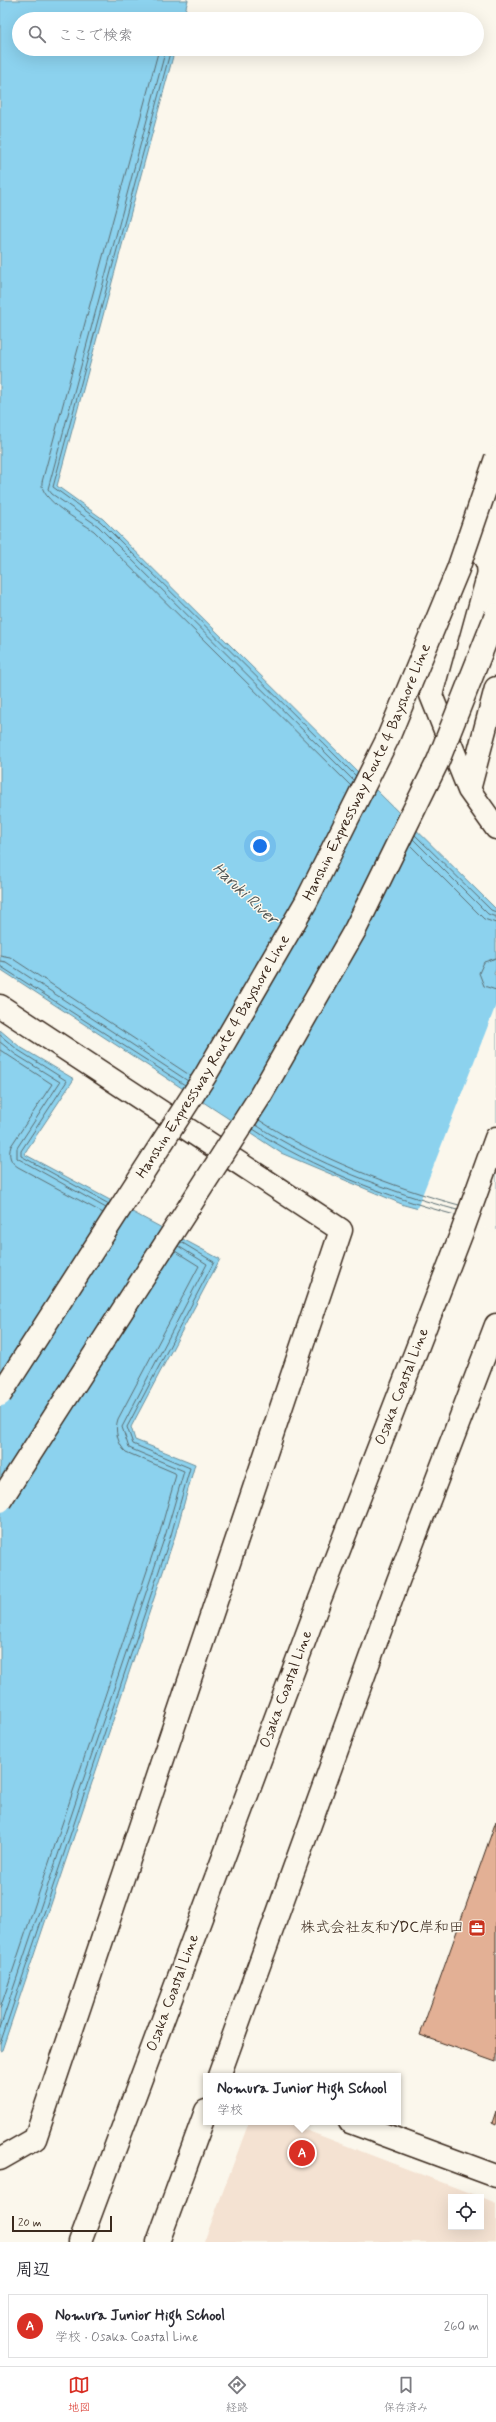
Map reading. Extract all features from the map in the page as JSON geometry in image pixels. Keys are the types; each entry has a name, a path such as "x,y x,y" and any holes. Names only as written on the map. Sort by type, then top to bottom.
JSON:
{"main road":[{"path":"496,457 431,695 469,790 496,828"},
{"name":"Hanshin Expressway Route 4 Bayshore Line","path":"0,1395 205,1076 306,902 388,738 458,569 496,457"},
{"path":"0,1501 259,1098 355,930 438,761 496,615"},
{"path":"469,790 496,688"},
{"path":"0,1006 341,1230 36,2139 0,2159"},
{"name":"Osaka Coastal Line","path":"80,2242 317,1607 462,1232 496,1138"},
{"path":"222,2073 398,1581 496,1325"},
{"path":"158,2242 203,2119"},
{"path":"358,2125 496,2176"}],"shaded area":[{"path":"248,2125 293,2125 472,2194 448,2194 448,2230 484,2230 484,2198 496,2203 496,2242 204,2242"}],"water":[{"name":"Haruki River","path":"0,0 188,0 185,12 12,12 12,56 173,56 57,486 103,519 496,909 496,969 494,974 496,976 496,1230 404,1205 281,1153 0,969"},
{"path":"0,1030 20,1047 74,1079 24,1154 220,1259 131,1427 135,1440 195,1464 175,1536 2,2050 0,2051"}],"pier":[{"path":"496,1005 496,1232 416,1211"}],"building":[{"name":"株式会社友和YDC岸和田","path":"496,1821 496,2062 420,2035"},
{"path":"496,2111 496,2125 492,2123"}],"place":[{"name":"株式会社友和YDC岸和田","path":"477,1928"},
{"name":"Nomura Junior High School","path":"302,2153"}]}
